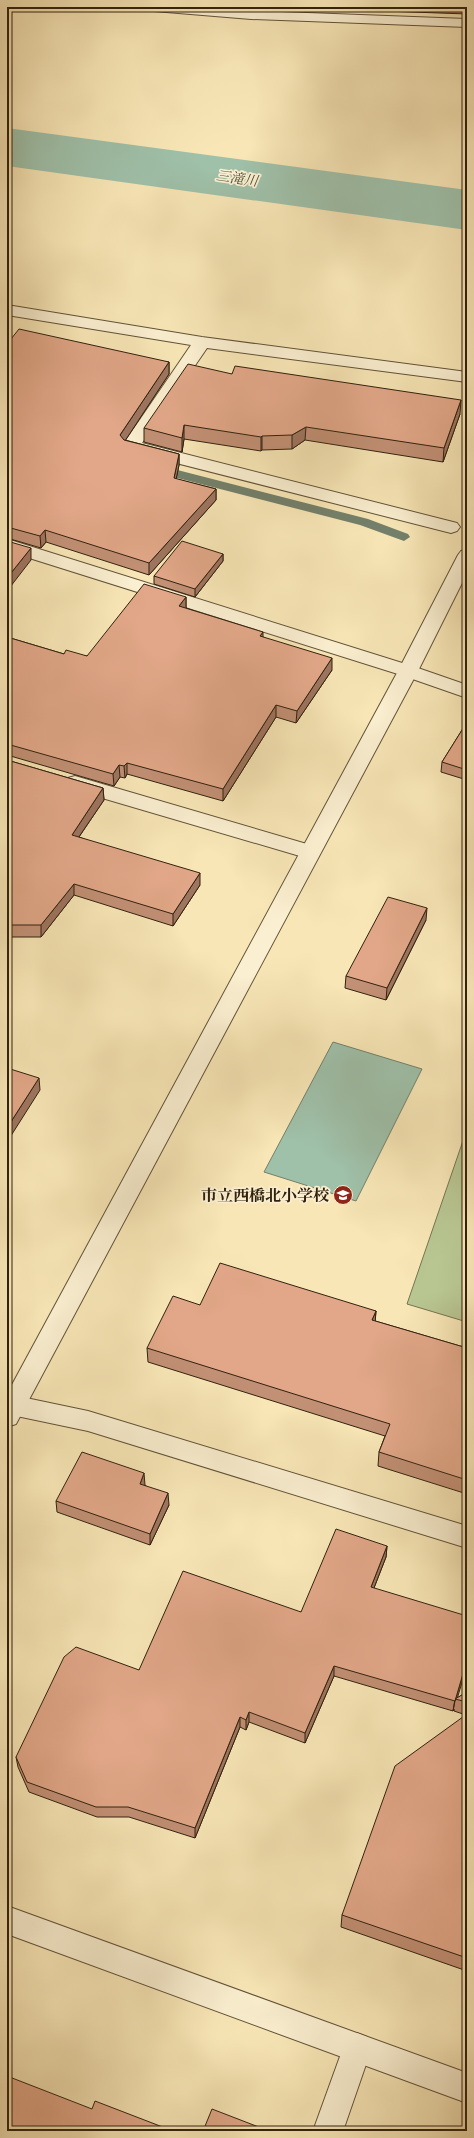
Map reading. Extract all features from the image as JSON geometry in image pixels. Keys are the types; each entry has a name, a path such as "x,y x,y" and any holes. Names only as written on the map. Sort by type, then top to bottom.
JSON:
{"street":[{"path":"154,7 467,23"},
{"path":"7,310 202,342 467,376"},
{"path":"202,342 131,446 451,527"},
{"path":"7,546 408,671 467,692"},
{"path":"467,555 408,671 9,1409 88,1421 467,1537"},
{"path":"60,778 310,852"},
{"path":"7,1920 467,2088"},
{"path":"328,2131 357,2047"}],"shaded area":[{"path":"333,1042 422,1069 356,1201 264,1172"},
{"path":"467,1129 467,1322 407,1304"}],"building":[{"path":"19,329 169,362 120,435 124,440 179,454 174,478 216,489 149,563 45,530 40,536 7,527 7,344"},
{"path":"188,364 232,374 235,366 461,400 444,448 306,427 292,435 261,437 184,425 182,438 144,428"},
{"path":"7,541 31,548 7,578"},
{"path":"182,541 223,554 195,589 154,576"},
{"path":"144,584 186,597 179,606 263,632 260,636 332,658 297,711 276,705 223,789 127,763 124,766 119,765 113,774 7,744 7,637 64,654 66,650 87,656"},
{"path":"467,722 467,770 442,762"},
{"path":"7,760 103,788 72,835 200,873 173,914 74,884 41,925 7,925"},
{"path":"388,897 427,908 387,988 346,976"},
{"path":"7,1068 39,1078 7,1128"},
{"path":"220,1263 376,1311 372,1320 467,1348 467,1480 379,1452 390,1424 147,1348 173,1296 200,1305"},
{"path":"82,1452 144,1473 140,1484 168,1493 150,1534 56,1501"},
{"path":"336,1529 387,1546 371,1587 467,1616 467,1660 455,1701 334,1666 305,1733 249,1712 246,1720 240,1717 195,1828 128,1807 96,1807 27,1782 16,1757 64,1657 76,1647 139,1670 183,1571 301,1612"},
{"path":"467,1692 467,1702 455,1699"},
{"path":"467,1714 467,1958 342,1915 395,1766"},
{"path":"7,2076 92,2109 95,2101 173,2131 7,2131"},
{"path":"212,2109 269,2131 203,2131"}],"waterway":[{"name":"三滝川","path":"7,147 467,210"},
{"path":"158,469 364,522 404,537"}],"place":[{"name":"市立西橋北小学校","path":"343,1195"}]}
